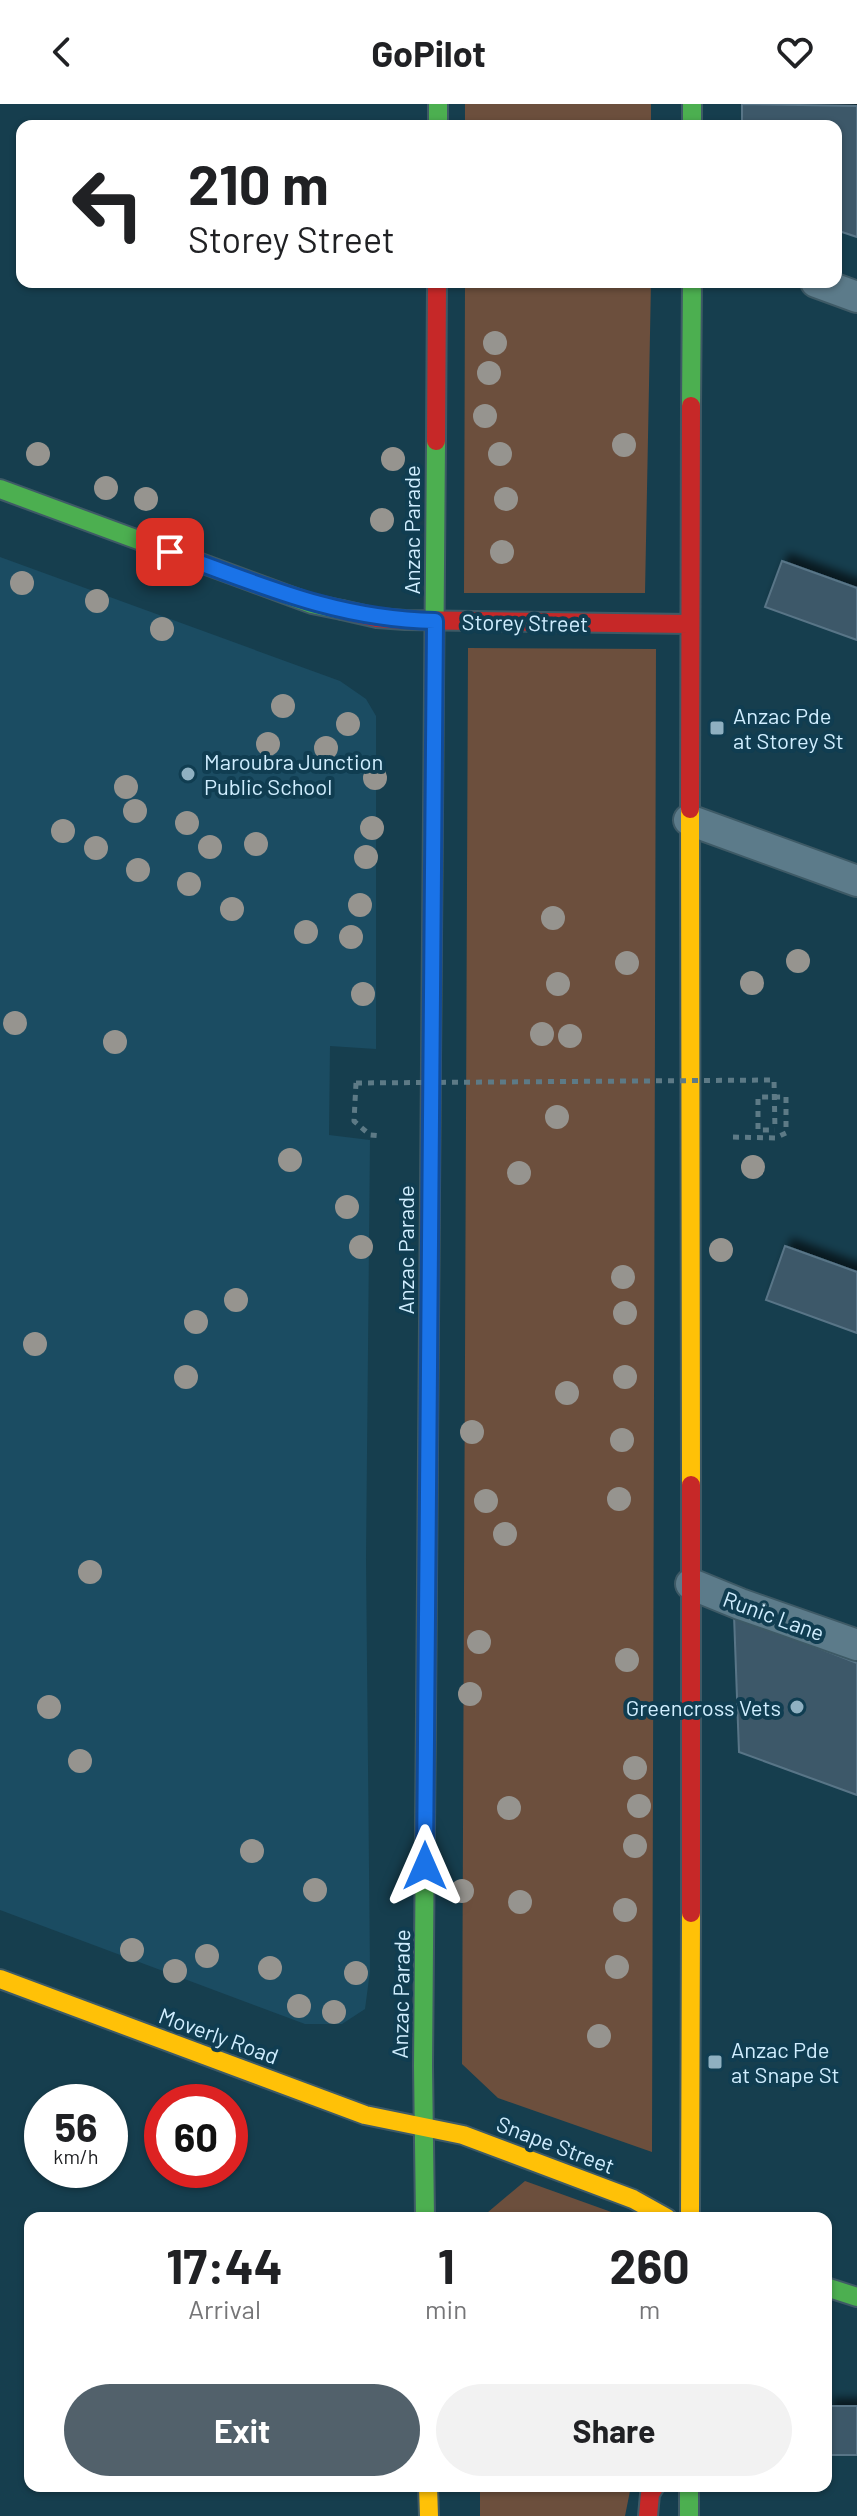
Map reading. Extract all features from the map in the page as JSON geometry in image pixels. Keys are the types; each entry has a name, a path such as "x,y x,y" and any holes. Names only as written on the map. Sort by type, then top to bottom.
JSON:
{"main road":[{"name":"Anzac Parade","path":"425,2212 437,288"},
{"path":"690,2212 689,624 692,288"},
{"name":"Storey Street","path":"0,489 312,604 377,618 689,624"},
{"name":"Moverly Road","path":"0,1979 365,2115 424,2126"},
{"name":"Snape Street","path":"424,2126 455,2132 553,2168 633,2199 656,2212"},
{"path":"832,2289 857,2297"},
{"path":"428,2492 429,2516"},
{"path":"648,2516 651,2492"},
{"path":"689,2492 689,2516"}],"street":[{"path":"832,288 857,297"},
{"path":"689,820 857,881"},
{"name":"Runic Lane","path":"691,1584 857,1645"}],"path":[{"path":"381,1136 370,1135 354,1121 356,1083 774,1080 775,1130 758,1130 758,1097 786,1097 786,1133 775,1138 729,1137"}],"shaded area":[{"path":"465,104 651,104 651,120 465,120"},
{"path":"465,288 651,288 645,593 464,593"},
{"path":"0,557 340,681 366,699 376,716 376,1049 330,1046 329,1135 370,1140 366,1559 370,1971 365,2009 342,2024 305,2024 0,1910"},
{"path":"468,648 656,649 652,2152 498,2098 462,2064"},
{"path":"525,2181 611,2212 488,2212"},
{"path":"480,2492 630,2492 625,2516 480,2516"}],"building":[{"path":"742,104 857,106 857,237 842,232 842,120 742,120"},
{"path":"782,561 857,588 857,640 765,607"},
{"path":"785,1246 857,1272 857,1333 766,1300"},
{"name":"Greencross Vets","path":"734,1615 857,1663 857,1795 739,1752"},
{"path":"832,2406 857,2406 857,2455 832,2455"}],"traffic: fast":[{"path":"438,104 438,120"},
{"path":"692,104 692,120"},
{"path":"691,406 692,288"},
{"path":"431,1062 436,441"},
{"path":"0,489 312,604 342,610"},
{"path":"425,2212 426,1713"},
{"path":"832,2289 857,2297"},
{"path":"689,2492 689,2516"}],"traffic: slow":[{"path":"690,809 691,1485"},
{"path":"690,2212 691,1913"},
{"path":"0,1979 365,2115 463,2135 633,2199 656,2212"},
{"path":"428,2492 429,2516"}],"traffic: jam":[{"path":"436,441 437,288"},
{"path":"690,809 691,406"},
{"path":"342,610 377,618 405,620 689,624"},
{"path":"426,1713 431,1062"},
{"path":"691,1485 691,1913"},
{"path":"648,2516 651,2492"}],"place":[{"name":"Anzac Pde at Storey St","path":"717,728"},
{"name":"Maroubra Junction Public School","path":"188,774"},
{"name":"Greencross Vets","path":"797,1707"},
{"name":"Anzac Pde at Snape St","path":"715,2062"}],"route":[{"path":"170,552 312,604 377,618 435,621 425,1866"}]}
